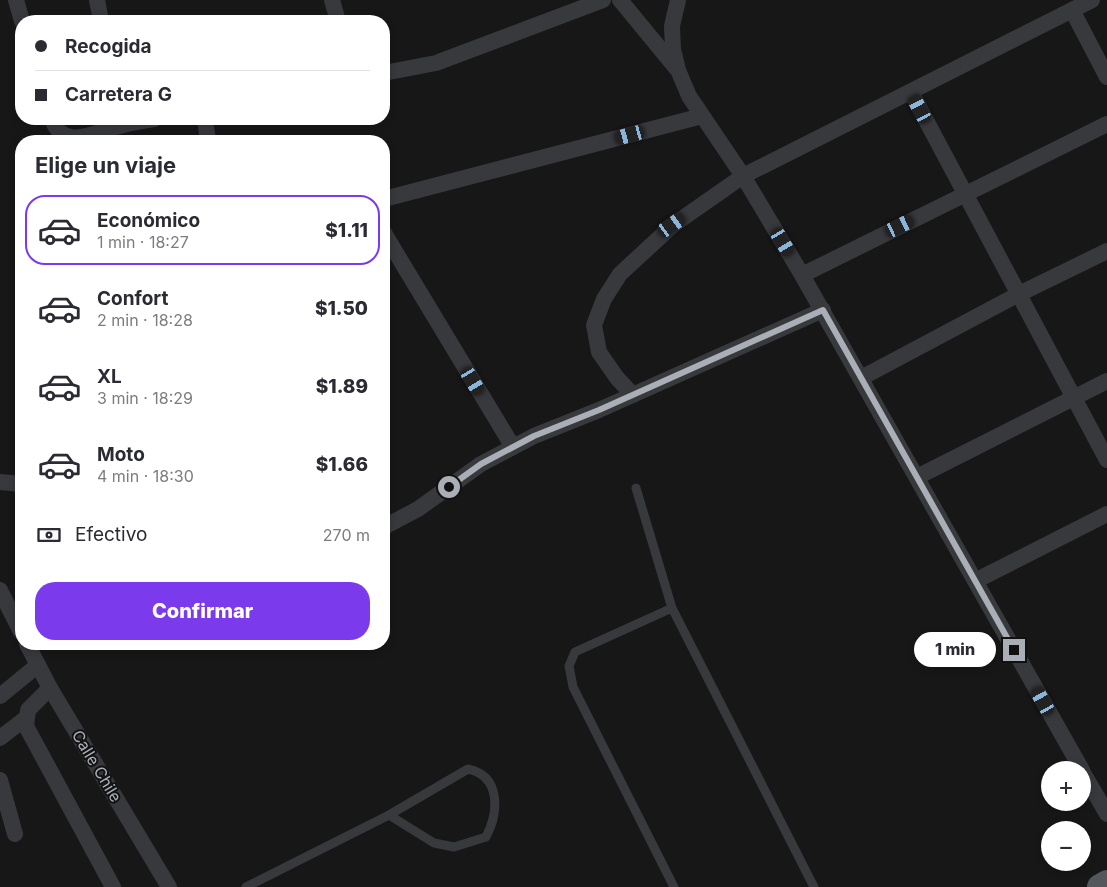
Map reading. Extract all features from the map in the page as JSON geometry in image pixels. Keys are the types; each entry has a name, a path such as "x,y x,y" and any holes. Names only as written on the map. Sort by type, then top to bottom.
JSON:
{"main road":[{"path":"1100,887 1107,883"}],"street":[{"path":"16,0 20,15"},
{"path":"97,0 99,15"},
{"path":"332,0 336,15"},
{"path":"390,72 436,64 603,0"},
{"path":"620,0 678,70"},
{"path":"678,0 672,26 673,49 678,70 689,96 743,176 823,310 1077,761"},
{"path":"633,395 616,378 599,352 594,325 604,299 620,274 672,225 743,176 1092,0"},
{"path":"1072,10 1107,77"},
{"path":"911,92 1107,460"},
{"path":"390,197 702,116"},
{"path":"802,274 1107,124"},
{"path":"54,125 63,135"},
{"path":"89,135 111,125"},
{"path":"390,243 513,447"},
{"path":"861,378 1019,294 1107,251"},
{"path":"390,524 418,509 481,464 534,436 633,395 823,310"},
{"path":"917,477 1075,399 1107,381"},
{"path":"0,482 15,483"},
{"path":"975,581 1107,514"},
{"path":"0,591 15,620"},
{"name":"Calle Chile","path":"30,650 50,688 169,887"},
{"path":"0,696 38,665"},
{"path":"50,688 28,710 26,726 113,887"},
{"path":"0,738 26,718"},
{"path":"0,780 15,834"},
{"path":"1091,786 1107,814"}],"lane":[{"path":"636,488 672,608 814,887"},
{"path":"672,608 575,652 569,666 573,687 674,887"},
{"path":"246,887 389,816 468,769 478,772 487,780 497,805 493,823 486,837 454,847 434,843 389,816"}],"route":[{"path":"449,487 481,464 534,436 599,410 823,310 1014,650"}]}
